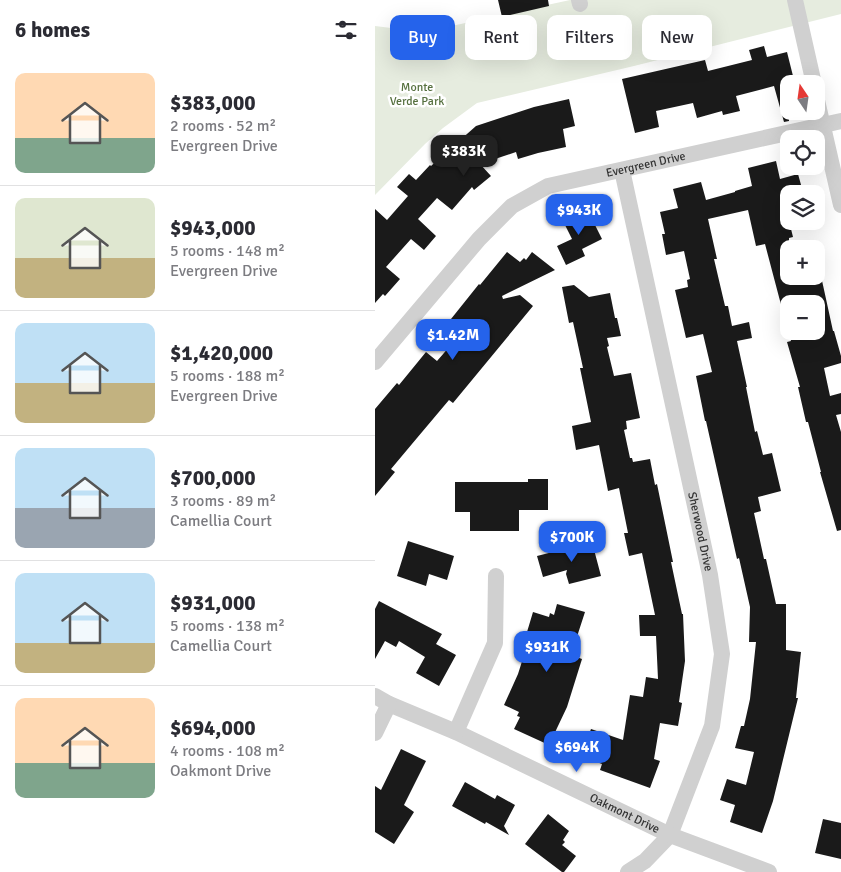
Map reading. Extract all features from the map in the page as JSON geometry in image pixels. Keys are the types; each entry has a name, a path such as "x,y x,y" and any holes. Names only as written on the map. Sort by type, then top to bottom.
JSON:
{"street":[{"path":"795,0 811,75"},
{"path":"822,120 841,205"},
{"name":"Evergreen Drive","path":"375,362 479,239 512,206 548,186 841,121"},
{"name":"Sherwood Drive","path":"622,170 710,575 722,654 712,726 670,835 645,861 628,872"},
{"path":"455,732 495,643 496,576"},
{"path":"375,733 382,700"},
{"name":"Oakmont Drive","path":"382,700 455,732 670,835 769,872"}],"green space":[{"name":"Monte Verde Park","path":"570,0 841,0 841,14 712,46 712,15 642,15 642,60 658,60 477,103 425,144 375,195 375,26 390,28 390,60 455,60 455,25 465,23 465,60 537,60 537,15 502,15"}],"building":[{"path":"498,0 548,0 549,6 511,15 502,15"},
{"path":"764,46 767,57 787,52 793,75 780,75 780,108 774,86 736,96 740,111 723,115 722,111 697,118 693,103 656,111 659,127 635,133 622,79 705,60 708,71 752,60 749,50"},
{"path":"569,99 575,126 563,129 566,147 518,159 516,152 480,164 491,176 474,190 472,187 452,210 437,198 418,219 436,236 424,250 411,239 386,267 400,279 385,296 383,294 375,303 375,209 387,220 408,196 397,187 409,174 416,180 430,165 476,126 534,107"},
{"path":"776,161 780,179 798,175 801,185 780,185 780,230 791,230 793,237 789,238 789,240 780,240 780,285 823,285 833,331 841,356 841,363 824,368 830,396 841,393 841,414 836,415 841,432 841,530 837,531 808,422 806,422 798,387 800,387 787,342 791,340 825,340 825,295 780,295 780,301 765,244 756,246 748,210 708,219 717,259 714,259 725,306 728,306 732,326 749,322 752,338 737,341 755,432 757,431 763,455 772,453 781,491 758,497 761,511 754,513 776,604 786,604 786,650 801,652 796,698 798,698 773,801 762,833 730,822 735,805 720,800 727,779 746,785 754,752 735,748 741,726 744,726 750,699 756,642 749,642 750,607 739,558 737,559 696,376 712,372 703,334 686,338 675,290 688,287 687,280 690,279 684,251 666,255 662,234 665,234 660,212 678,208 673,189 701,182 706,200 752,186 748,168"},
{"path":"586,207 602,239 582,249 585,256 566,265 557,246 572,239 562,219"},
{"path":"507,252 520,262 524,258 526,260 532,252 555,270 502,296 503,299 520,295 533,306 453,403 449,400 391,469 395,472 375,496 375,409 397,383 399,385 426,352 437,361 464,330 451,319"},
{"path":"574,285 589,297 610,293 621,336 607,338 609,346 607,347 614,376 631,373 640,418 626,421 627,429 624,430 630,458 632,458 633,462 650,459 655,485 657,484 673,562 671,562 683,614 685,661 679,702 682,703 678,726 660,723 654,759 660,761 650,788 600,770 602,764 581,756 591,729 623,740 630,695 643,697 646,677 658,679 656,636 640,636 639,615 655,615 642,553 629,556 624,533 628,533 619,488 608,491 599,445 576,450 572,426 591,422 580,368 583,368 573,322 569,323 562,287"},
{"path":"528,479 548,479 548,510 519,510 519,531 470,531 470,512 455,512 455,482 528,482"},
{"path":"408,541 454,556 447,580 429,574 426,586 397,576"},
{"path":"592,542 601,576 569,584 566,574 567,570 543,577 537,556"},
{"path":"379,601 442,634 436,644 456,655 439,686 416,673 425,657 399,641 396,647 385,641 375,659 375,609"},
{"path":"557,604 585,612 571,655 582,659 567,707 549,745 514,729 520,717 517,716 519,712 504,705 518,674 531,633 527,632 533,612 549,617 550,613 554,615"},
{"path":"401,749 426,761 404,805 414,812 394,844 375,832 375,786 381,790"},
{"path":"465,782 495,799 497,795 515,805 504,826 509,835 452,806"},
{"path":"548,814 569,831 562,845 576,856 564,872 525,844"},
{"path":"823,819 841,823 841,859 815,853"}]}
